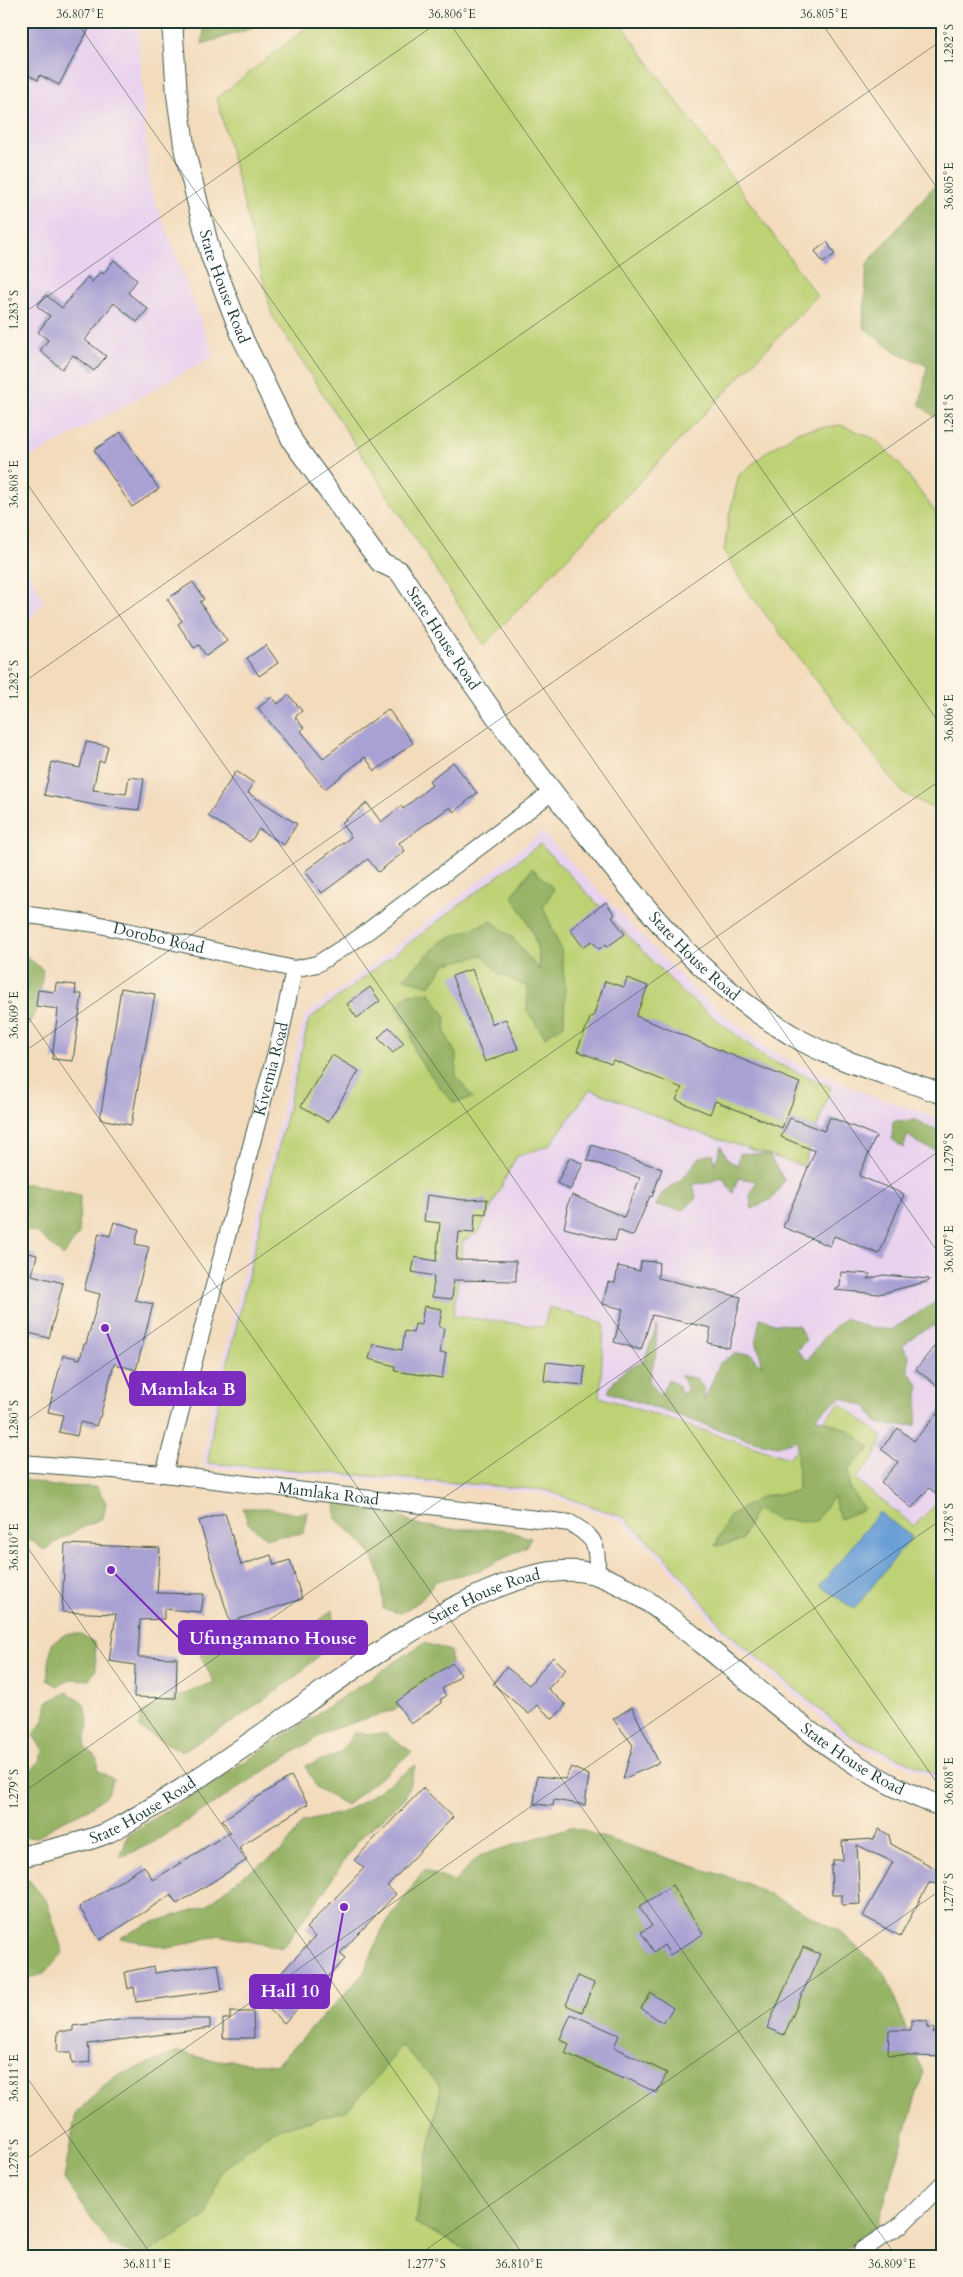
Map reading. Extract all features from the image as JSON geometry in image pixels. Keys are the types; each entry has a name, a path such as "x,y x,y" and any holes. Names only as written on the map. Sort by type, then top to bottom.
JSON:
{"street":[{"name":"State House Road","path":"172,21 177,94 185,152 211,256 243,339 293,442 380,562 399,571 476,688 552,792 647,911 695,961 728,991 791,1036 879,1073 942,1094"},
{"path":"294,969 317,964 360,937 552,792"},
{"name":"Dorobo Road","path":"21,914 96,924 294,969"},
{"name":"Kivemia Road","path":"164,1474 281,1033 294,969"},
{"name":"Mamlaka Road","path":"21,1463 164,1474 570,1523 589,1534 597,1550 597,1574"},
{"name":"State House Road","path":"21,1857 106,1833 169,1797 392,1644 490,1590 531,1576 563,1570 597,1574 650,1600 850,1762 910,1795 942,1806"},
{"path":"862,2250 902,2224 942,2184"}],"shaded area":[{"path":"21,21 138,21 149,184 214,356 21,463"},
{"path":"21,557 44,601 21,631"},
{"path":"542,832 693,989 772,1052 870,1095 942,1119 942,1781 848,1741 724,1635 665,1563 620,1520 545,1494 203,1467 208,1425 304,1017"}],"green space":[{"path":"205,21 256,21 253,28 202,44"},
{"path":"315,21 619,21 817,296 484,645 272,315 217,98"},
{"path":"942,177 942,423 920,405 927,366 892,350 863,327 867,264"},
{"path":"841,425 875,439 898,462 942,521 942,811 937,811 902,792 746,589 724,551 729,516 739,475 768,451 799,431"},
{"path":"540,844 684,994 767,1059 831,1087 803,1166 694,1131 590,1089 550,1145 516,1157 479,1232 463,1241 453,1316 544,1327 549,1307 604,1323 600,1397 788,1458 840,1403 883,1437 874,1458 855,1479 914,1526 937,1503 942,1506 942,1777 854,1738 727,1632 669,1560 623,1517 545,1490 208,1463 213,1425 309,1019"},
{"path":"532,868 554,889 543,907 561,949 565,986 564,1025 545,1037 527,1010 528,987 498,973 483,955 445,964 430,986 403,978 442,941 491,921 512,937 539,970 539,959 532,931 512,896"},
{"path":"21,952 43,970 38,1007 23,1034 30,1059 21,1062"},
{"path":"429,992 446,1017 445,1033 456,1054 456,1076 473,1098 454,1103 415,1054 410,1028 396,1007 409,994"},
{"path":"915,1120 942,1132 942,1152 919,1144 908,1135 903,1148 892,1139 893,1121"},
{"path":"721,1146 729,1161 738,1165 740,1153 769,1155 784,1180 773,1198 752,1209 750,1196 756,1181 738,1178 733,1193 722,1177 707,1183 693,1184 696,1198 684,1210 656,1206 662,1193 684,1177 699,1158 713,1153 715,1165"},
{"path":"21,1184 31,1184 80,1195 79,1234 63,1256 38,1233 21,1229"},
{"path":"942,1298 942,1322 922,1331 902,1345 909,1356 908,1371 919,1386 916,1425 891,1426 876,1422 867,1407 841,1397 815,1417 848,1430 871,1448 848,1469 850,1489 864,1509 840,1519 833,1496 816,1521 777,1520 756,1508 741,1541 715,1546 730,1515 763,1496 798,1491 797,1440 777,1446 753,1441 608,1392 622,1372 644,1361 657,1326 656,1353 649,1380 660,1396 668,1380 679,1386 681,1394 688,1390 681,1376 696,1378 704,1389 704,1401 720,1363 734,1354 751,1354 763,1366 756,1340 760,1318 777,1324 798,1325 806,1340 797,1350 807,1361 826,1335 845,1318 867,1327 891,1330"},
{"path":"21,1479 53,1486 97,1487 106,1503 103,1518 73,1532 44,1550 31,1540 21,1540"},
{"path":"335,1502 380,1505 417,1525 447,1529 500,1529 531,1538 525,1548 480,1570 436,1581 422,1599 401,1613 383,1609 377,1567 366,1548 336,1519"},
{"path":"243,1508 268,1508 296,1514 307,1511 304,1533 266,1538 248,1523"},
{"path":"333,1610 336,1639 293,1679 235,1720 182,1752 139,1728 141,1712 214,1682 200,1655 241,1631 309,1628"},
{"path":"66,1634 81,1634 95,1643 96,1670 89,1680 73,1679 58,1686 47,1680 52,1643"},
{"path":"424,1643 451,1651 451,1682 393,1710 327,1731 154,1842 120,1858 128,1835 252,1757"},
{"path":"68,1692 84,1704 88,1721 85,1748 98,1758 97,1770 113,1779 108,1794 87,1810 58,1823 37,1838 21,1836 20,1788 40,1759 43,1750 33,1735 44,1720 47,1702"},
{"path":"354,1733 386,1734 412,1752 346,1805 317,1788 305,1766 340,1753"},
{"path":"416,1765 405,1798 358,1840 320,1897 282,1948 219,1935 170,1948 120,1938 148,1924 206,1906 241,1877 283,1850 303,1822 341,1813 359,1804"},
{"path":"571,1827 746,1883 838,1930 885,1973 923,2073 875,2233 832,2256 479,2256 415,2223 441,2087 401,2045 377,2078 347,2110 271,2131 220,2172 206,2216 143,2256 111,2246 64,2179 76,2113 114,2077 178,2052 206,2059 276,2065 363,1975 382,1930 424,1870 454,1882 479,1856"},
{"path":"29,1880 47,1902 63,1953 44,1973 21,1982 21,1882"},
{"path":"384,2025 441,2087 415,2223 479,2256 148,2256 186,2213 258,2124"}],"water":[{"path":"879,1512 912,1537 854,1609 820,1586"}],"building":[{"path":"21,21 93,21 59,85 40,75 38,80 21,71"},
{"path":"827,242 835,254 823,263 815,251"},
{"path":"114,260 137,280 128,293 148,309 137,322 114,303 85,340 106,356 104,359 94,371 73,355 62,369 40,351 48,340 38,332 50,316 37,306 46,295 62,308 87,277 92,282 100,272 103,274"},
{"path":"121,432 159,489 132,507 94,450"},
{"path":"193,582 204,599 200,602 227,641 206,656 199,645 194,648 178,624 182,621 167,599"},
{"path":"266,645 278,663 259,676 247,658"},
{"path":"289,695 302,711 295,717 304,728 301,731 323,758 388,709 413,743 375,771 365,757 325,789 258,708 272,697 278,704"},
{"path":"86,742 108,746 104,762 99,761 93,790 126,794 129,777 144,779 139,810 100,806 44,795 52,762 80,768"},
{"path":"453,762 477,793 454,812 450,807 399,843 405,851 378,872 368,859 322,893 305,871 351,837 341,823 367,803 381,822 401,806 403,809 432,785 429,781"},
{"path":"236,771 254,783 248,793 297,824 284,845 259,829 250,842 208,816"},
{"path":"606,902 615,915 612,917 625,934 607,947 606,944 599,949 592,941 583,947 570,929"},
{"path":"472,969 492,1024 506,1019 518,1049 485,1062 452,976"},
{"path":"627,978 648,986 636,1016 800,1083 782,1128 715,1101 710,1114 676,1100 682,1088 613,1060 611,1064 577,1051 591,1016 593,1017 605,981 624,987"},
{"path":"56,983 76,985 75,994 82,994 73,1061 52,1059 58,1009 36,1006 38,990 55,992"},
{"path":"370,987 380,1001 357,1018 347,1004"},
{"path":"121,988 155,994 131,1125 100,1119"},
{"path":"389,1027 404,1043 393,1053 378,1038"},
{"path":"332,1055 359,1071 328,1122 301,1106"},
{"path":"830,1117 876,1136 859,1176 904,1194 879,1254 834,1236 830,1246 783,1227 815,1151 781,1137 790,1118 824,1131"},
{"path":"592,1145 662,1169 652,1197 650,1196 633,1236 618,1230 615,1241 564,1228 568,1209 566,1208 572,1195 624,1217 640,1178 587,1160"},
{"path":"570,1157 583,1164 570,1190 557,1183"},
{"path":"427,1195 464,1200 487,1199 486,1214 475,1213 474,1233 459,1232 456,1260 516,1261 516,1281 454,1280 452,1299 432,1297 434,1276 412,1272 415,1257 436,1261 440,1223 424,1221"},
{"path":"114,1222 139,1229 135,1244 149,1247 135,1300 153,1304 136,1370 114,1364 96,1426 80,1422 77,1436 59,1432 63,1415 48,1412 63,1355 80,1359 84,1344 86,1344 100,1294 84,1290 99,1233 110,1236"},
{"path":"21,1251 37,1255 32,1275 63,1283 49,1338 21,1331"},
{"path":"641,1261 659,1262 658,1278 741,1297 729,1348 708,1343 711,1328 652,1315 641,1350 614,1342 623,1309 603,1304 608,1282 615,1283 618,1266 640,1271"},
{"path":"841,1272 870,1274 868,1279 883,1275 929,1279 929,1281 879,1294 834,1290 840,1287"},
{"path":"424,1306 442,1309 439,1327 444,1328 440,1353 446,1353 442,1378 395,1371 395,1366 369,1359 373,1344 402,1350 405,1331 413,1333 415,1324 421,1325"},
{"path":"942,1337 942,1390 916,1369"},
{"path":"546,1362 585,1366 583,1385 544,1381"},
{"path":"942,1408 942,1498 929,1488 912,1508 881,1482 898,1462 881,1449 898,1428 914,1441"},
{"path":"225,1513 241,1565 271,1555 274,1565 290,1560 302,1599 230,1622 199,1521"},
{"path":"65,1544 160,1548 157,1593 204,1594 201,1612 164,1609 164,1619 140,1620 138,1657 177,1658 176,1698 134,1697 135,1665 109,1661 116,1614 62,1612"},
{"path":"553,1657 566,1669 548,1689 566,1705 553,1719 537,1705 529,1714 493,1684 506,1667 529,1685"},
{"path":"452,1663 461,1675 442,1689 446,1696 440,1700 442,1703 411,1724 396,1702"},
{"path":"632,1707 659,1763 623,1779 633,1745 613,1719"},
{"path":"571,1767 589,1775 585,1805 554,1800 553,1806 534,1804 537,1776 565,1779"},
{"path":"291,1776 308,1804 239,1847 247,1860 177,1904 171,1895 100,1940 79,1907 144,1866 153,1880 230,1832 222,1820"},
{"path":"423,1788 453,1817 387,1886 396,1894 340,1953 345,1959 284,2023 257,1998 315,1937 306,1928 364,1868 354,1860"},
{"path":"879,1829 889,1835 891,1844 942,1872 942,1884 929,1883 900,1936 863,1916 893,1862 857,1845 860,1904 842,1905 842,1895 832,1895 831,1865 833,1865 833,1860 843,1860 842,1841 874,1839"},
{"path":"672,1885 703,1934 670,1955 664,1945 654,1952 641,1932 652,1926 639,1907"},
{"path":"803,1947 820,1954 784,2035 767,2028"},
{"path":"218,1964 222,1990 136,2002 134,1987 128,1989 125,1972 154,1966 155,1973"},
{"path":"578,1976 594,1983 582,2012 566,2005"},
{"path":"651,1993 673,2008 663,2023 641,2008"},
{"path":"230,2012 253,2012 254,2038 223,2038 223,2019 230,2019"},
{"path":"571,2014 619,2035 614,2047 667,2073 657,2093 624,2077 623,2079 565,2053 569,2044 560,2039"},
{"path":"127,2019 210,2019 210,2028 88,2044 90,2062 72,2064 71,2052 57,2052 58,2031 73,2031 73,2026"},
{"path":"911,2020 927,2021 927,2028 934,2028 933,2033 942,2034 942,2057 888,2055 889,2030 911,2030"}],"place":[{"name":"Mamlaka B","path":"105,1328"},
{"name":"Ufungamano House","path":"111,1570"},
{"name":"Hall 10","path":"344,1907"}]}
